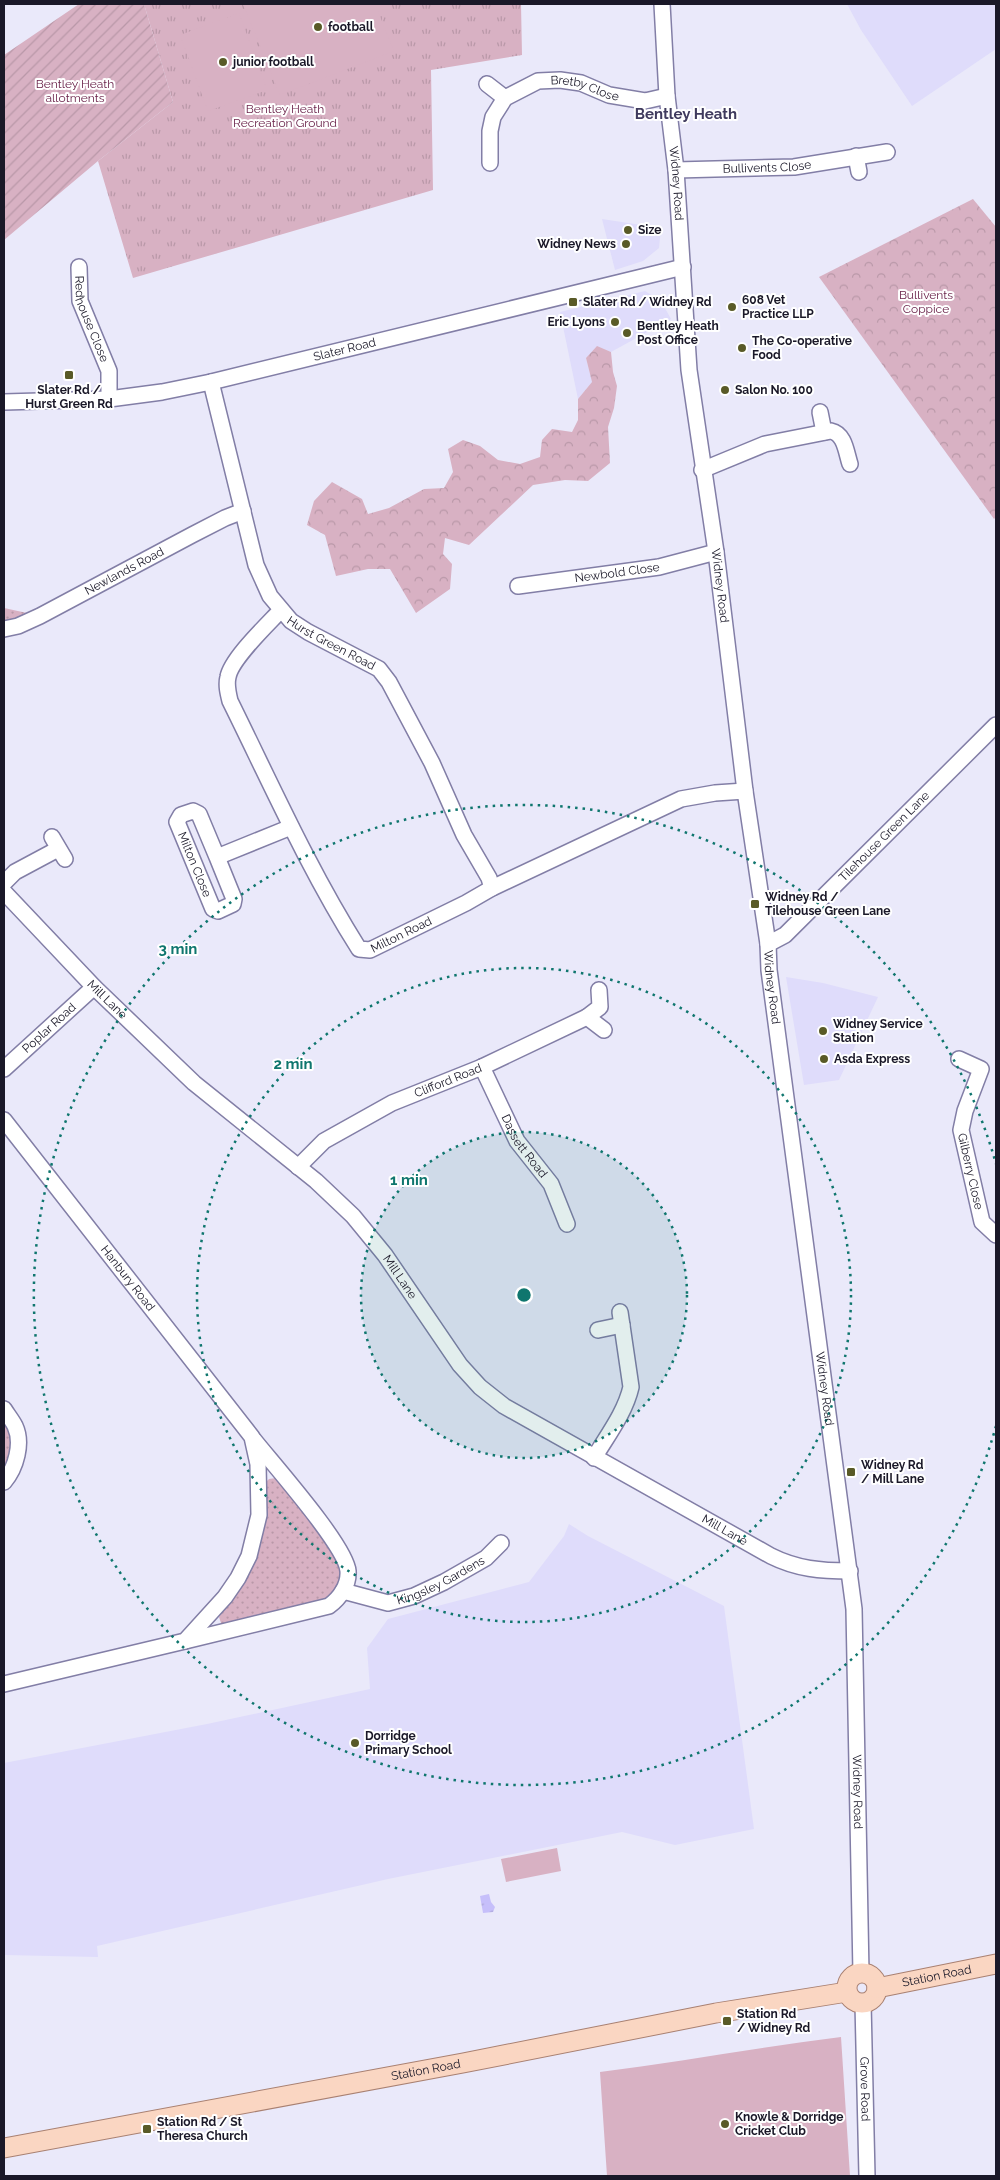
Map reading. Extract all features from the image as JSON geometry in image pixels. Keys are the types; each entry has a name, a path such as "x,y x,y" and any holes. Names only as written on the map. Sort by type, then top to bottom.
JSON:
{"main road":[{"name":"Station Road","path":"877,1988 996,1964"},
{"path":"861,1973 872,1977 877,1988 872,1999 863,2003 855,2001 847,1992 850,1979 861,1973"},
{"name":"Station Road","path":"4,2148 463,2063 716,2013 847,1992"}],"street":[{"name":"Widney Road","path":"662,4 667,96 676,170 689,370 702,470 716,552 745,791 768,944 769,970 850,1571 855,1626 861,1973"},
{"name":"Bretby Close","path":"505,98 538,81 560,80 581,84 609,95 645,101 667,96"},
{"path":"487,84 505,98 493,117 490,131 490,163"},
{"name":"Bullivents Close","path":"676,170 794,168 887,152"},
{"path":"856,156 859,172"},
{"name":"Redhouse Close","path":"79,267 80,301 109,371 109,399"},
{"name":"Slater Road","path":"4,402 109,399 162,392 211,382 682,267"},
{"name":"Hurst Green Road","path":"211,382 256,565 270,596 291,621 308,632 379,669 432,763 464,835 489,878 492,888"},
{"path":"820,412 824,432"},
{"path":"702,470 765,444 824,432 838,432 842,438 850,464"},
{"name":"Newlands Road","path":"4,630 40,616 224,518 243,511"},
{"name":"Newbold Close","path":"518,586 659,567 716,552"},
{"name":"Milton Road","path":"280,610 236,660 229,672 227,688 230,701 292,827 342,922 359,949 370,950 466,903 492,888 681,798 745,791"},
{"name":"Tilehouse Green Lane","path":"768,944 785,935 996,725"},
{"name":"Milton Close","path":"193,811 199,814 217,857 234,899 233,904 218,911 213,909 177,822 181,816 193,811"},
{"name":"Milton Close","path":"217,857 292,827"},
{"path":"4,883 15,872 58,848"},
{"name":"Mill Lane","path":"4,892 94,987 194,1083 316,1180 372,1237 460,1366 480,1387 504,1406 594,1458 605,1462 786,1563 819,1571 850,1571"},
{"name":"Poplar Road","path":"4,1069 94,987"},
{"path":"599,990 600,1007 587,1017 604,1030"},
{"name":"Clifford Road","path":"298,1167 324,1140 392,1103 482,1067 587,1017"},
{"name":"Gilberry Close","path":"959,1058 981,1069 965,1111 961,1130 982,1222 996,1235"},
{"name":"Dassett Road","path":"482,1067 517,1141 552,1184 567,1224"},
{"name":"Hanbury Road","path":"4,1120 345,1558 348,1576 343,1591"},
{"path":"594,1458 620,1415 631,1387 621,1318 598,1330"},
{"path":"4,1409 16,1427 18,1447 16,1463 4,1482"},
{"name":"Hanbury Road","path":"185,1641 225,1597 238,1578 249,1556 259,1515 258,1464 252,1437"},
{"name":"Kingsley Gardens","path":"343,1591 388,1603 414,1596 444,1582 486,1558 501,1543"},
{"path":"4,1684 329,1606 335,1602 343,1591"},
{"name":"Grove Road","path":"863,2003 867,2176"}],"shaded area":[{"path":"847,4 996,4 996,49 912,106 861,30"},
{"path":"602,219 661,228 659,248 643,261 615,270"},
{"path":"645,291 661,301 671,319 611,352 597,347 586,358 592,382 578,399 560,312"},
{"path":"786,977 823,983 878,997 839,1080 804,1085"},
{"name":"Dorridge Primary School","path":"569,1524 588,1536 724,1606 754,1829 675,1845 622,1832 388,1879 97,1946 98,1957 4,1955 4,1763 207,1724 370,1689 367,1648 388,1619 529,1582 564,1536"}],"green space":[{"name":"Bentley Heath allotments","path":"79,4 144,4 173,102 98,161 4,240 4,55"},
{"name":"Bentley Heath Recreation Ground","path":"144,4 521,4 522,55 431,70 433,190 133,278 98,161 173,102"},
{"name":"football","path":"243,4 375,4 394,51 280,95"},
{"name":"junior football","path":"239,13 267,90 208,111 180,35"},
{"name":"Bullivents Coppice","path":"973,199 996,227 996,517 994,519 819,277"},
{"path":"597,346 611,352 613,372 617,386 614,408 608,427 610,463 588,481 565,480 533,485 469,545 445,538 443,554 452,564 450,589 416,613 390,569 368,569 336,576 325,535 307,525 314,501 332,482 362,499 368,514 389,508 424,489 444,488 453,472 448,449 463,440 480,446 498,460 520,464 540,457 542,440 552,429 572,432 578,420 578,399 592,382 586,358"},
{"path":"4,608 27,613 24,617 4,622"},
{"path":"4,1419 10,1433 12,1449 4,1468"},
{"path":"276,1478 339,1556 343,1580 328,1602 226,1626 221,1623 219,1617 246,1575 265,1483 269,1479"},
{"path":"557,1848 561,1871 506,1882 501,1859"},
{"name":"Knowle & Dorridge Cricket Club","path":"841,2037 850,2176 607,2176 600,2072"}],"water":[{"path":"489,1894 491,1902 495,1907 493,1912 483,1913 480,1896"}],"place":[{"name":"football","path":"318,27"},
{"name":"junior football","path":"223,62"},
{"name":"Size","path":"628,230"},
{"name":"Widney News","path":"626,244"},
{"name":"Slater Rd / Widney Rd","path":"573,302"},
{"name":"608 Vet Practice LLP","path":"732,307"},
{"name":"Eric Lyons","path":"615,322"},
{"name":"Bentley Heath Post Office","path":"627,333"},
{"name":"The Co-operative Food","path":"742,348"},
{"name":"Slater Rd / Hurst Green Rd","path":"69,375"},
{"name":"Salon No. 100","path":"725,390"},
{"name":"Widney Rd / Tilehouse Green Lane","path":"755,904"},
{"name":"Widney Service Station","path":"823,1031"},
{"name":"Asda Express","path":"824,1059"},
{"name":"Widney Rd / Mill Lane","path":"851,1472"},
{"name":"Dorridge Primary School","path":"355,1743"},
{"name":"Station Rd / Widney Rd","path":"727,2021"},
{"name":"Knowle & Dorridge Cricket Club","path":"725,2124"},
{"name":"Station Rd / St Theresa Church","path":"147,2129"}],"district":[{"name":"Bentley Heath","path":"686,114"}]}
